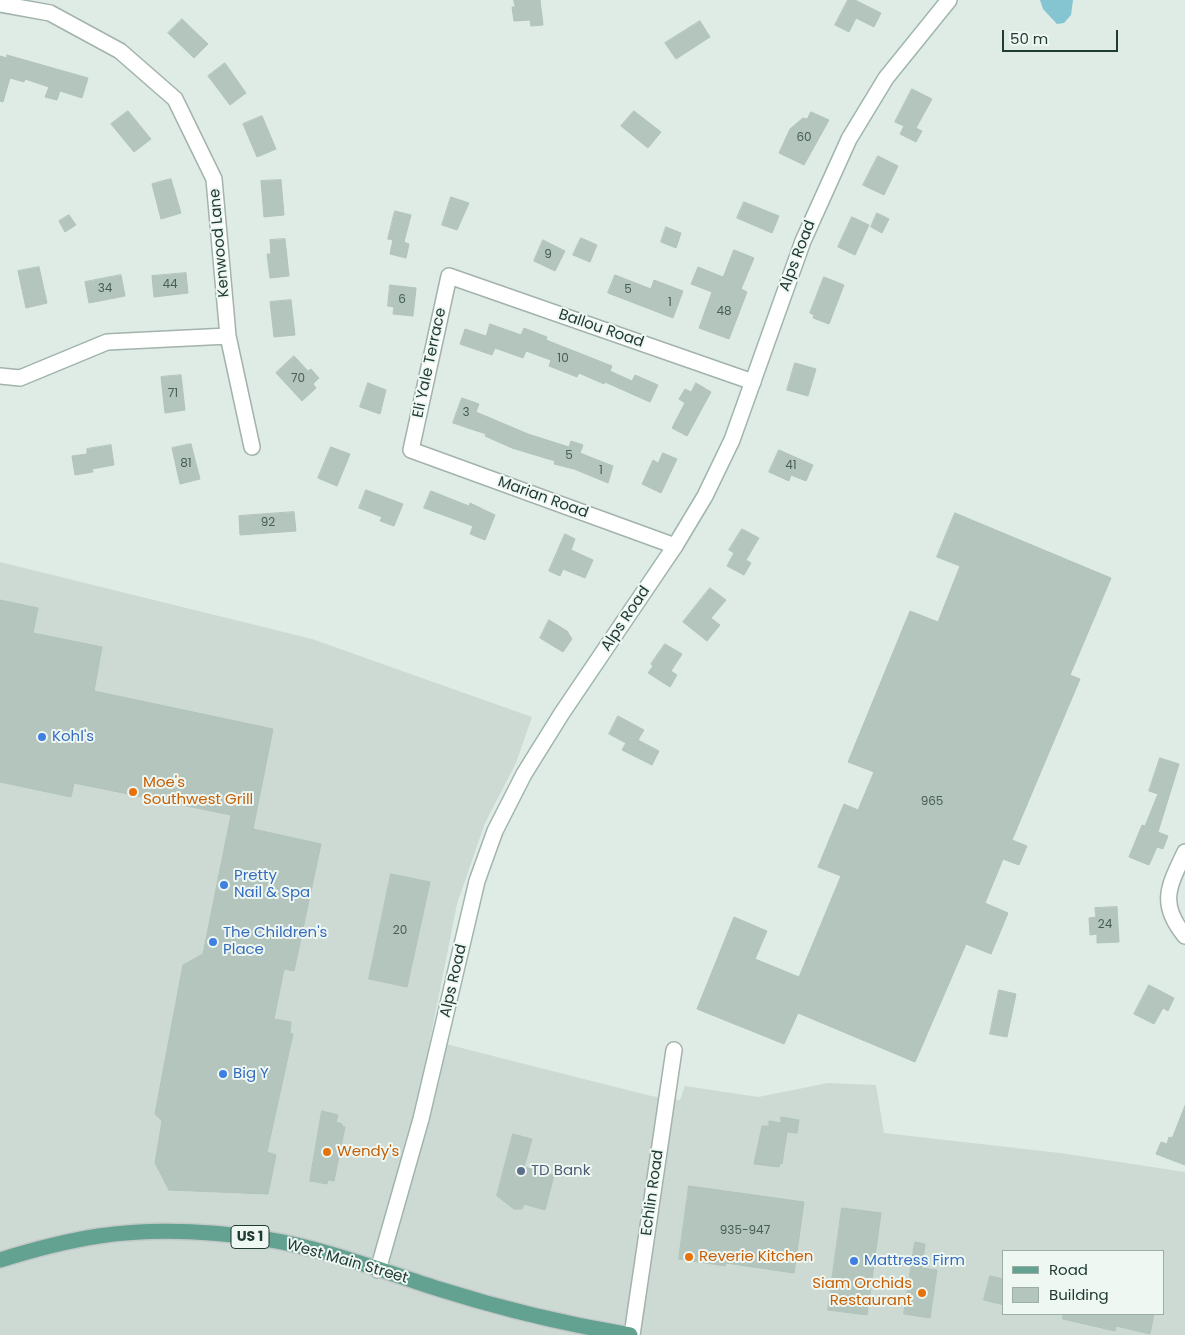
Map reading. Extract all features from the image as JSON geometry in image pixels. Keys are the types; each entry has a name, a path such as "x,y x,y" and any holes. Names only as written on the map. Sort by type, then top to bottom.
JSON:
{"main road":[{"name":"West Main Street","path":"0,1260 99,1236 167,1232 266,1239 312,1250 508,1310 631,1335"}],"street":[{"name":"Alps Road","path":"378,1270 424,1110 477,881 495,831 524,774 562,713 675,546 719,471 803,241 850,139 886,78 949,0"},
{"name":"Kenwood Lane","path":"0,4 50,13 120,52 175,99 214,179 228,336 252,447"},
{"name":"Ballou Road","path":"449,276 753,382"},
{"name":"Eli Yale Terrace","path":"411,450 449,276"},
{"path":"0,376 20,378 107,342 228,336"},
{"name":"Marian Road","path":"411,450 675,546"},
{"path":"1185,852 1172,881 1168,896 1170,912 1185,936"},
{"name":"Echlin Road","path":"631,1335 674,1050"}],"shaded area":[{"path":"0,562 312,639 532,717 516,763 485,823 457,904 430,1040 651,1096 680,1100 685,1086 758,1097 828,1083 876,1085 884,1133 1060,1153 1185,1172 1185,1335 0,1335"}],"water":[{"path":"1040,0 1073,0 1071,15 1064,23 1057,24 1043,9"}],"building":[{"path":"514,0 540,0 543,25 531,26 530,20 514,21 512,7 515,7"},
{"path":"848,0 855,0 881,13 874,27 856,18 849,32 835,25"},
{"path":"182,19 208,44 194,58 168,33"},
{"path":"700,21 710,37 676,59 665,43"},
{"path":"7,55 88,78 82,98 60,91 57,100 45,97 49,87 25,79 24,82 10,78 3,102 0,101 0,56 7,58"},
{"path":"225,63 246,93 230,105 208,76"},
{"path":"912,89 932,99 916,128 922,131 916,142 900,134 904,126 895,122"},
{"path":"128,111 151,139 134,152 111,124"},
{"path":"634,111 661,132 648,148 621,126"},
{"path":"811,112 829,120 804,165 779,153 790,129 803,118 807,119"},
{"path":"262,116 276,149 257,157 243,124"},
{"path":"878,156 898,166 884,195 863,185"},
{"path":"171,179 181,213 161,219 152,184"},
{"path":"281,180 284,215 264,217 261,181"},
{"path":"451,197 469,203 457,230 442,225"},
{"path":"744,202 779,216 772,233 737,218"},
{"path":"395,211 411,215 404,242 409,244 406,258 390,254 393,240 388,239"},
{"path":"877,213 889,219 882,233 871,227"},
{"path":"69,215 76,225 65,232 59,221"},
{"path":"852,217 869,225 855,255 838,247"},
{"path":"666,227 681,233 676,248 661,242"},
{"path":"581,238 597,245 590,262 573,255"},
{"path":"285,239 289,276 270,278 267,254 271,254 270,240"},
{"path":"543,240 565,251 555,271 534,261"},
{"path":"734,250 754,258 741,289 747,292 729,339 699,328 712,292 691,284 698,267 723,277"},
{"path":"39,267 47,303 26,308 18,271"},
{"path":"186,273 188,293 154,297 152,276"},
{"path":"121,275 125,296 89,303 85,282"},
{"path":"615,275 651,289 654,280 683,291 673,318 608,293"},
{"path":"824,277 844,285 829,324 813,318 814,315 810,313"},
{"path":"390,285 416,288 413,316 393,314 394,307 388,306"},
{"path":"291,300 295,335 274,337 270,302"},
{"path":"490,324 521,335 524,328 547,337 546,340 612,366 610,371 632,381 635,375 658,385 650,402 605,382 604,384 579,373 577,377 549,366 551,360 526,351 523,358 495,348 492,355 460,344 465,329 486,336"},
{"path":"294,356 308,371 311,369 319,378 313,384 316,388 302,401 276,373"},
{"path":"795,363 816,369 808,396 787,390"},
{"path":"181,375 185,410 165,413 161,377"},
{"path":"368,383 386,390 380,414 360,407"},
{"path":"696,383 711,392 687,436 672,428 685,403 679,399 685,389 691,392"},
{"path":"462,398 479,404 476,412 528,434 569,447 571,441 583,445 580,453 613,466 608,483 574,469 554,464 555,461 512,448 485,436 486,434 453,423"},
{"path":"191,444 200,479 180,484 172,448"},
{"path":"111,445 114,465 92,469 93,472 75,475 72,456 87,454 87,449"},
{"path":"331,447 350,454 337,486 318,478"},
{"path":"779,450 813,465 806,481 791,475 789,481 769,472"},
{"path":"663,453 677,459 661,493 642,484 653,460 658,463"},
{"path":"366,490 403,504 394,526 380,521 382,517 359,508"},
{"path":"431,491 469,506 470,503 495,515 485,540 470,534 473,526 424,508"},
{"path":"294,512 296,531 240,535 239,516"},
{"path":"955,513 1111,578 1070,675 1080,679 1012,840 1027,846 1019,865 1003,859 985,903 1008,913 991,954 966,944 915,1062 798,1013 784,1044 697,1009 734,917 767,931 755,959 799,977 841,876 818,867 844,804 858,810 874,772 848,762 910,611 938,622 960,566 937,557"},
{"path":"742,529 759,538 746,560 751,563 744,575 727,566 734,553 729,550"},
{"path":"565,534 575,539 571,550 593,560 585,578 563,569 560,576 549,571"},
{"path":"710,588 726,600 711,618 720,625 707,641 683,622"},
{"path":"0,600 38,608 33,633 102,647 94,691 273,729 253,829 321,844 294,971 284,969 274,1019 291,1022 290,1033 293,1034 267,1152 276,1155 268,1194 169,1190 155,1163 162,1121 155,1114 183,965 203,954 231,815 74,783 71,797 0,782"},
{"path":"549,620 567,631 572,639 563,652 540,638"},
{"path":"665,644 682,654 671,671 677,675 670,687 648,673 653,666 651,664"},
{"path":"618,716 644,730 638,740 659,751 652,765 622,750 626,743 609,734"},
{"path":"1160,758 1179,764 1158,832 1168,836 1163,849 1157,847 1149,865 1129,857 1142,825 1145,826 1158,794 1149,791"},
{"path":"391,874 430,882 407,987 369,979"},
{"path":"1117,907 1119,942 1097,943 1097,934 1090,935 1089,918 1096,917 1095,908"},
{"path":"1149,985 1174,998 1168,1011 1163,1008 1154,1024 1134,1014"},
{"path":"999,990 1016,994 1007,1037 990,1034"},
{"path":"1185,1106 1185,1165 1156,1154 1161,1142 1167,1144 1169,1137 1172,1138"},
{"name":"Wendy's","path":"322,1111 338,1115 336,1122 345,1127 334,1181 328,1180 327,1184 310,1181"},
{"path":"781,1117 799,1120 797,1133 787,1132 782,1164 780,1163 779,1167 754,1164 762,1126 769,1126 769,1121 781,1123"},
{"name":"TD Bank","path":"513,1134 532,1139 524,1167 554,1175 545,1210 524,1204 522,1209 514,1209 497,1196"},
{"path":"689,1186 804,1202 794,1273 726,1263 725,1266 679,1259"},
{"name":"Mattress Firm","path":"842,1208 881,1213 867,1315 828,1310"},
{"name":"Siam Orchids Restaurant","path":"915,1242 925,1244 922,1268 937,1270 930,1318 904,1314"},
{"path":"990,1276 1002,1279 1002,1304 984,1300"},
{"path":"1063,1315 1154,1315 1150,1334 1116,1326 1115,1331 1063,1319"}],"place":[{"name":"Kohl's","path":"42,737"},
{"name":"Moe's Southwest Grill","path":"133,792"},
{"name":"Pretty Nail & Spa","path":"224,885"},
{"name":"The Children's Place","path":"213,942"},
{"name":"Big Y","path":"223,1074"},
{"name":"Wendy's","path":"327,1152"},
{"name":"TD Bank","path":"521,1171"},
{"name":"Reverie Kitchen","path":"689,1257"},
{"name":"Mattress Firm","path":"854,1261"},
{"name":"Siam Orchids Restaurant","path":"922,1293"}]}
